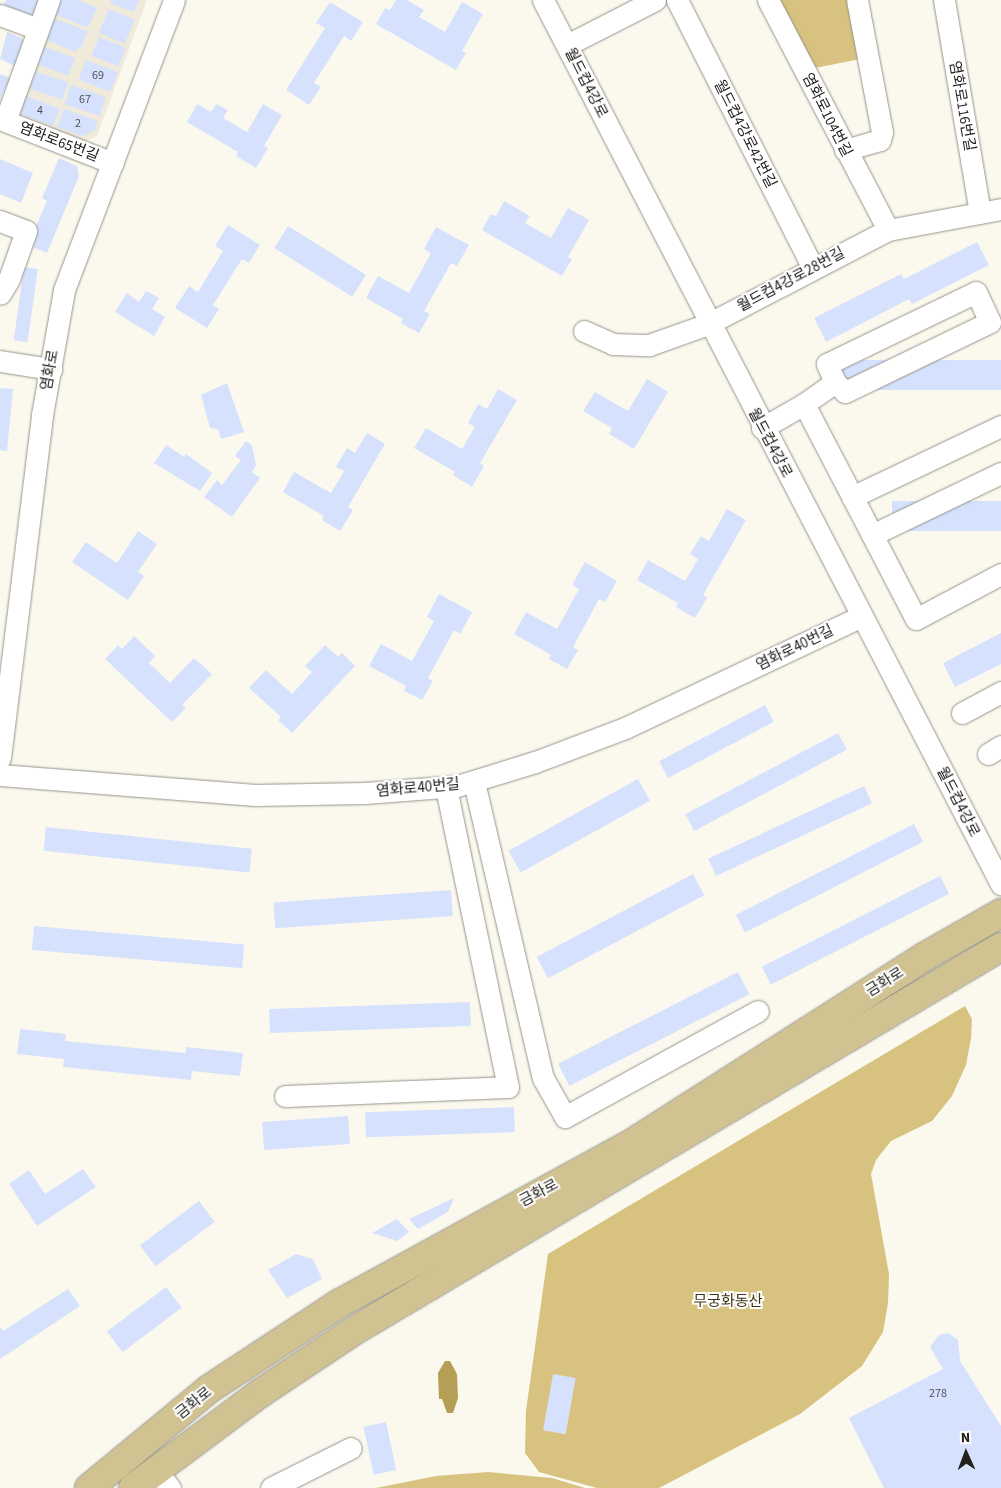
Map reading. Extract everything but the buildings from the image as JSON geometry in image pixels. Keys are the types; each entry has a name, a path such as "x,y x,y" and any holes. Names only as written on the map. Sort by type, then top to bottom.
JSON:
{"main road":[{"name":"금화로","path":"89,1488 210,1389 340,1303 629,1145 924,957 1001,913"},
{"name":"금화로","path":"133,1488 163,1479 262,1392 357,1329 1001,947"}],"street":[{"name":"염화로65번길","path":"49,0 2,120 113,163"},
{"name":"염화로","path":"0,758 7,633 64,290 174,0"},
{"name":"월드컵4강로","path":"543,0 708,324 1001,884"},
{"path":"567,46 655,0"},
{"name":"월드컵4강로42번길","path":"677,0 813,268"},
{"name":"염화로104번길","path":"768,0 888,230"},
{"path":"845,150 880,140 882,132 857,0"},
{"name":"염화로116번길","path":"944,0 980,213"},
{"path":"0,15 38,29"},
{"name":"월드컵4강로28번길","path":"584,331 613,344 649,345 708,324 888,230 1001,209"},
{"path":"0,222 26,231 3,284"},
{"path":"976,292 990,322 845,392 835,382 827,364 976,292"},
{"path":"0,362 51,369"},
{"path":"762,428 804,404 835,382"},
{"path":"804,404 916,619 1001,574"},
{"path":"852,497 1001,426"},
{"path":"872,535 1001,473"},
{"name":"염화로40번길","path":"0,775 255,795 446,788 474,782 625,728 862,616"},
{"path":"962,713 1001,692"},
{"path":"474,782 543,1078 566,1116 758,1011"},
{"path":"285,1096 508,1087 446,788"},
{"path":"271,1488 351,1448"}],"shaded area":[{"path":"57,0 147,0 97,136 86,141 20,116 18,106"},
{"path":"445,1361 450,1361 457,1374 458,1398 453,1413 447,1413 442,1399 439,1399 438,1373"}],"green space":[{"path":"773,0 854,0 865,58 810,69"},
{"name":"무궁화동산","path":"965,1006 972,1019 971,1038 966,1065 952,1096 932,1121 891,1141 876,1160 871,1174 889,1274 888,1303 883,1332 862,1366 800,1414 659,1488 597,1488 539,1472 525,1453 526,1411 548,1254"},
{"path":"488,1472 552,1478 585,1488 376,1488 436,1476"}]}
